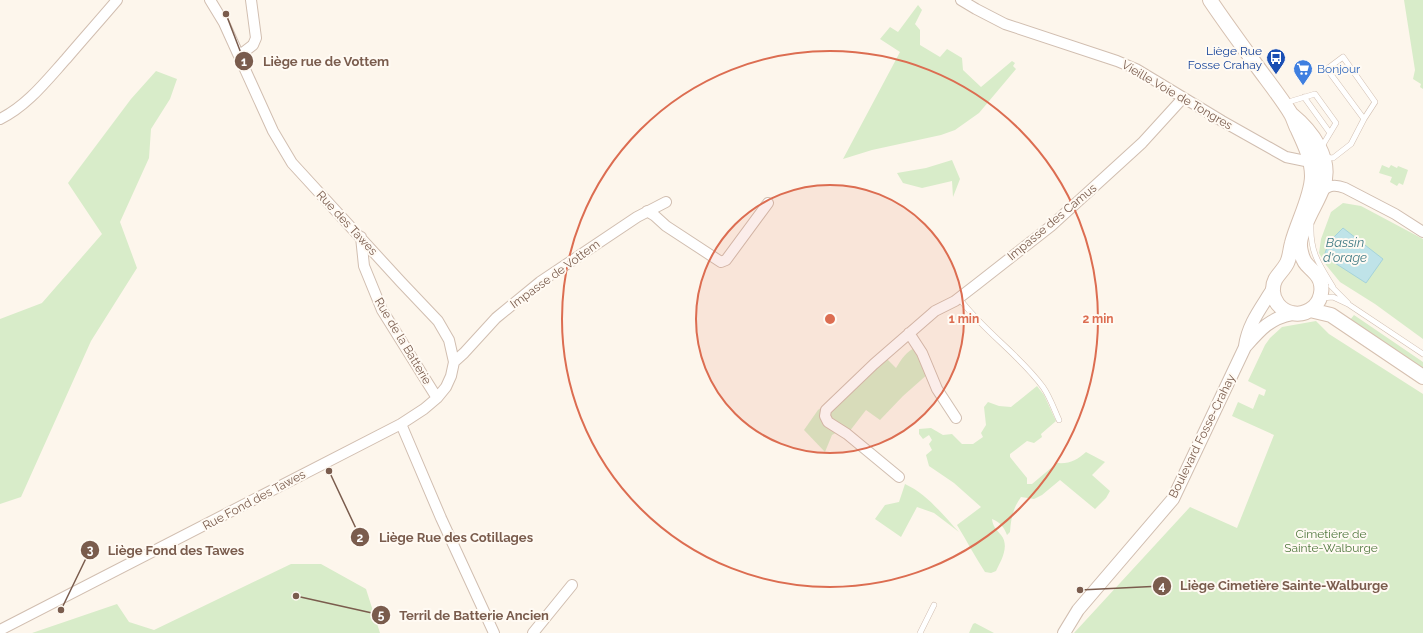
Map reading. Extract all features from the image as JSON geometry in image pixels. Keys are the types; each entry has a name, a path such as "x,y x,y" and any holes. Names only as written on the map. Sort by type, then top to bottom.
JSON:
{"main road":[{"path":"1210,0 1287,109 1317,158 1323,187 1306,223 1300,242 1301,254 1308,267 1327,284 1322,291 1320,298 1310,310"},
{"name":"Boulevard Fosse-Crahay","path":"1272,290 1277,275 1287,263 1312,183 1312,172 1317,158"},
{"path":"1283,269 1298,265 1308,267"},
{"path":"1272,290 1277,304 1292,314"},
{"path":"1320,298 1331,315"},
{"path":"1310,310 1331,315 1423,376"},
{"name":"Boulevard Fosse-Crahay","path":"1292,314 1310,310"}],"street":[{"path":"0,119 27,101 117,0"},
{"name":"Rue des Tawes","path":"210,0 224,23 240,55 273,131 292,163 438,321 449,340 454,362 452,376 446,387 437,398 424,409 401,424"},
{"path":"240,55 253,45 256,38 251,0"},
{"name":"Vieille Voie de Tongres","path":"961,0 1005,24 1116,60 1136,69 1286,157 1317,158"},
{"name":"Impasse des Camus","path":"899,477 847,434 828,422 825,416 826,410 874,364 935,311 959,298 1051,226 1142,143 1184,98"},
{"path":"1323,187 1326,188 1337,185 1345,188 1395,214 1423,232"},
{"name":"Impasse de Vottem","path":"454,362 496,318 540,282 637,217 666,202"},
{"path":"647,211 666,226 721,262 726,260 768,203"},
{"name":"Rue de la Batterie","path":"361,237 364,266 382,310 437,398"},
{"name":"Boulevard Fosse-Crahay","path":"1064,633 1078,610 1173,499 1245,347 1247,334 1251,325 1272,290"},
{"name":"Boulevard Fosse-Crahay","path":"1245,347 1273,320 1292,314"},
{"path":"910,332 922,353 937,389 956,418"},
{"path":"401,424 441,518 494,633"},
{"name":"Rue Fond des Tawes","path":"0,630 401,424"},
{"path":"532,633 572,585"}],"lane":[{"path":"1287,109 1304,97 1315,94 1336,123 1317,158 1333,158 1343,152 1351,144 1375,102 1343,58 1327,69 1364,120"},
{"path":"1304,97 1330,133"},
{"path":"1313,210 1311,225 1312,246 1317,261 1327,284 1348,304"},
{"path":"1320,298 1333,297 1348,304 1423,354"},
{"path":"959,298 972,314 1038,381 1047,395 1059,420"},
{"path":"920,633 934,606"}],"green space":[{"path":"1404,0 1423,0 1423,89 1420,87 1421,84 1413,79 1415,70"},
{"path":"918,5 922,10 915,24 920,30 920,45 940,57 947,49 962,58 963,70 981,87 1012,61 1015,63 1013,66 1016,69 979,113 955,130 941,135 872,150 843,159 900,52 880,39 890,27 898,32"},
{"path":"156,71 177,79 170,99 151,129 149,158 120,222 137,268 91,341 21,497 0,504 0,319 42,303 102,234 68,183 131,99"},
{"path":"952,160 960,179 953,197 952,181 922,188 903,183 897,173 926,168"},
{"path":"1382,165 1389,168 1391,165 1397,168 1398,166 1408,170 1403,185 1399,183 1397,186 1390,182 1392,177 1379,173"},
{"path":"1343,203 1361,206 1423,239 1423,339 1375,304 1340,282 1326,265 1319,253 1321,239 1331,212"},
{"path":"1354,315 1423,362 1423,369 1350,320"},
{"name":"Cimetière de Sainte-Walburge","path":"1316,321 1329,334 1423,394 1423,633 1074,633 1190,507 1237,528 1274,435 1232,416 1238,402 1253,409 1259,394 1264,396 1266,390 1248,381 1265,345 1270,338 1282,327"},
{"path":"916,347 929,373 903,396 880,420 866,410 849,432 831,418 831,409 885,357 896,368 904,356"},
{"path":"1037,386 1044,395 1056,421 1041,434 1042,437 1034,443 1027,441 1010,454 1010,457 1027,478 1027,484 1032,484 1057,463 1073,461 1086,452 1105,462 1092,475 1110,491 1106,498 1095,509 1060,480 1042,495 1034,499 1021,497 1014,509 1010,532 1007,535 1001,525 992,519 994,526 1004,539 1005,549 996,571 991,573 985,572 957,525 981,507 954,483 929,466 926,455 932,450 929,444 932,440 929,435 923,439 919,434 919,429 931,428 943,435 952,434 962,444 973,444 983,437 981,433 986,425 984,407 988,402 999,406 1011,407"},
{"path":"826,404 823,408 839,431 832,435 825,452 804,430 818,410"},
{"path":"905,484 928,499 959,532 934,513 917,507 901,537 875,519 885,505 899,502"},
{"path":"291,564 321,564 366,589 380,633 32,633 117,604 129,622 154,630"},
{"path":"975,623 994,633 969,633 973,624"}],"water":[{"name":"Bassin d'orage","path":"1343,228 1383,259 1366,283 1324,256 1329,242"}],"place":[{"name":"Liège rue de Vottem","path":"226,14"},
{"name":"Liège Rue Fosse Crahay","path":"1276,75"},
{"name":"Bonjour","path":"1303,86"},
{"name":"Liège Rue des Cotillages","path":"329,471"},
{"name":"Liège Cimetière Sainte-Walburge","path":"1080,590"},
{"name":"Terril de Batterie Ancien","path":"296,596"},
{"name":"Liège Fond des Tawes","path":"61,610"}]}
